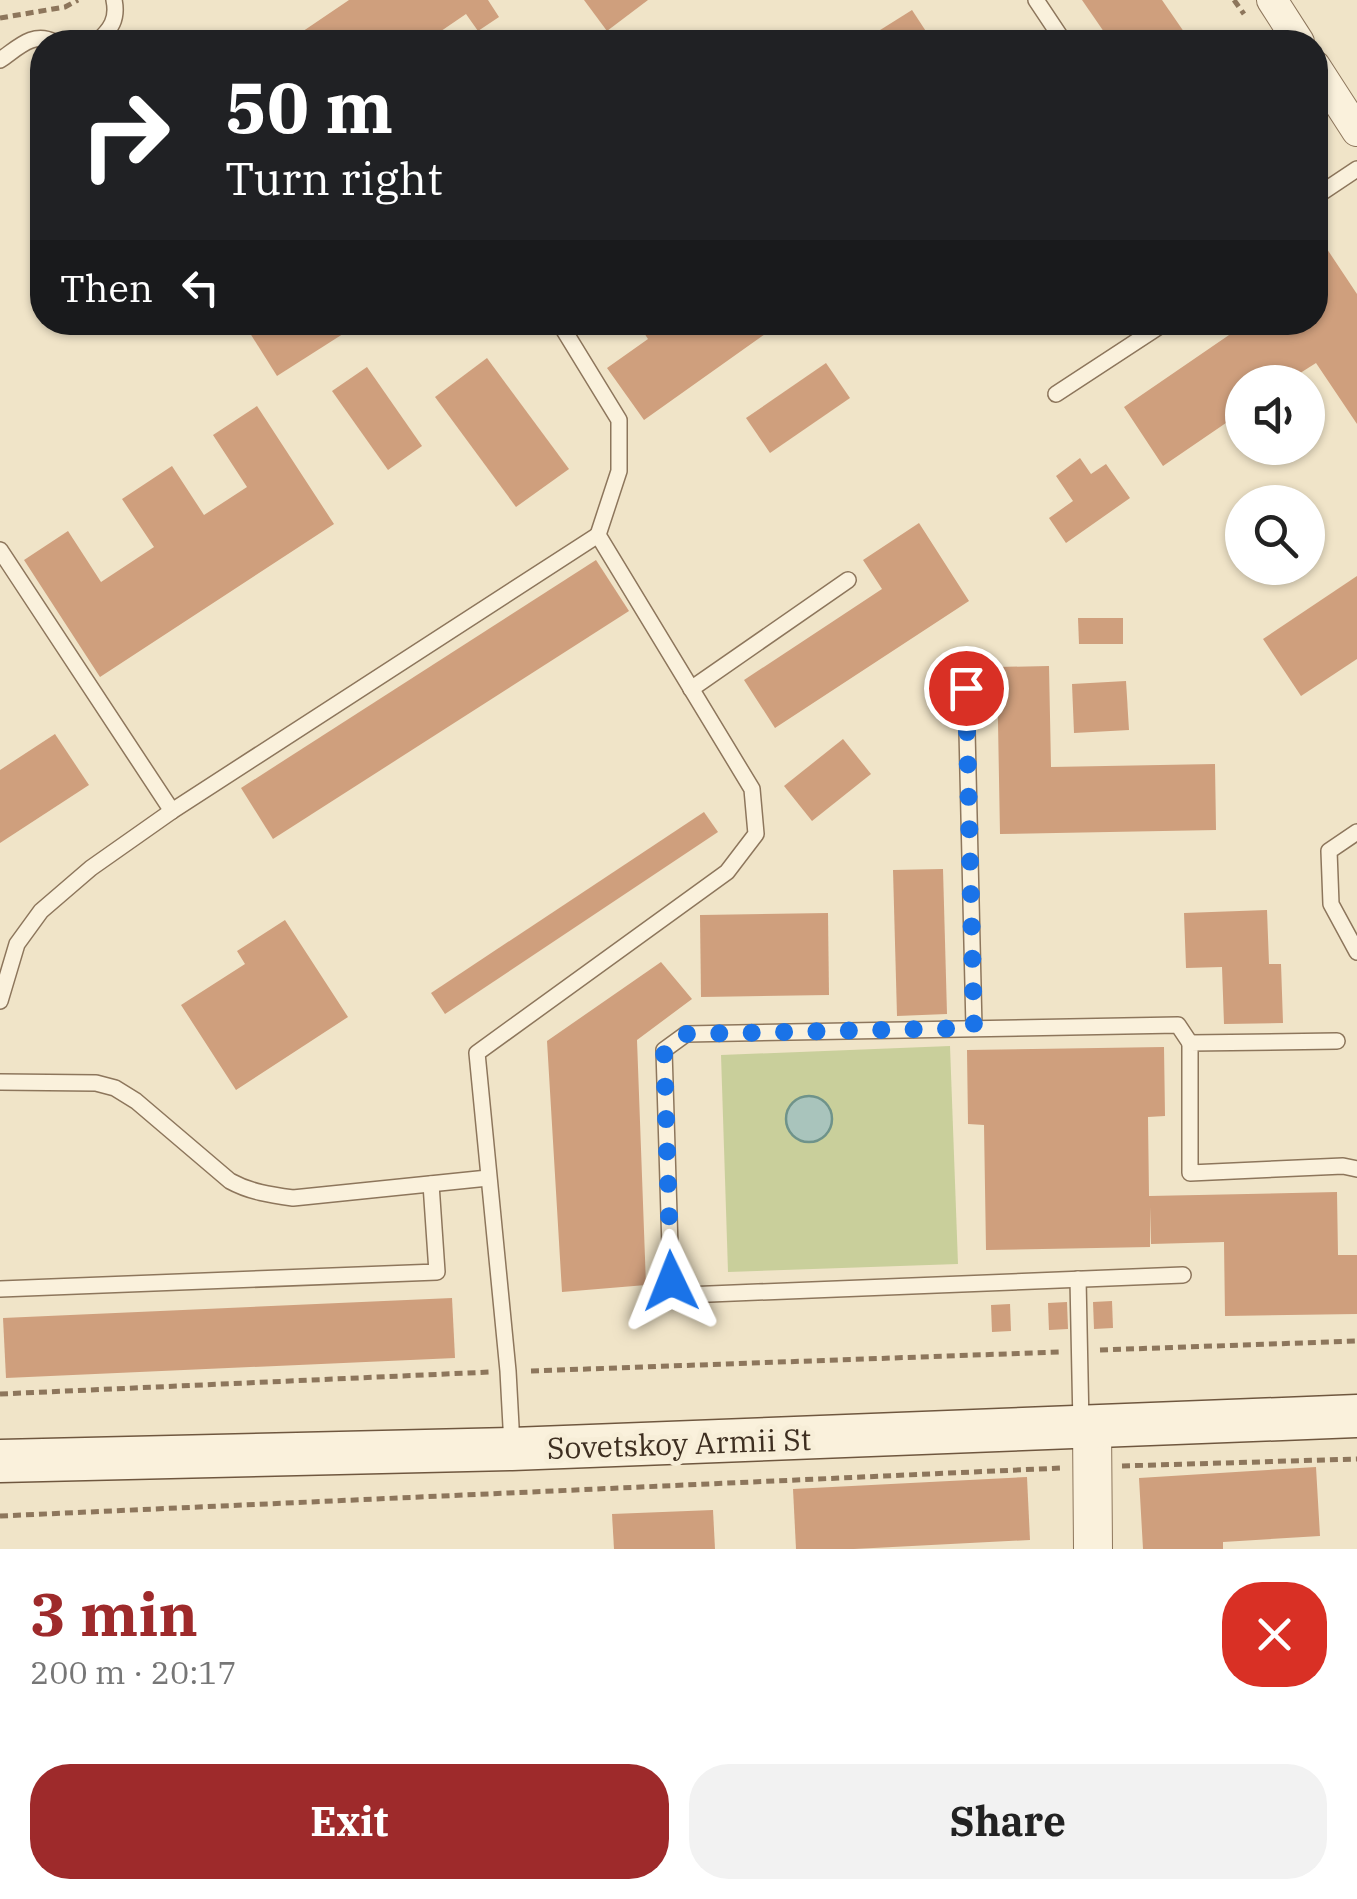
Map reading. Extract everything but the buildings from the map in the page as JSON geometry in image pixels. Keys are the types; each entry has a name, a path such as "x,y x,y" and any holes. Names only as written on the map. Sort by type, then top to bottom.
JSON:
{"main road":[{"name":"Sovetskoy Armii St","path":"0,1461 1089,1440 1357,1416"}],"street":[{"path":"1272,0 1292,30"},
{"path":"1328,86 1357,131"},
{"path":"1089,1440 1093,1549"}],"lane":[{"path":"109,30 116,17 114,0"},
{"path":"1036,0 1056,30"},
{"path":"0,60 30,41"},
{"path":"1328,188 1357,169"},
{"path":"0,1000 17,944 41,911 91,868 172,811 598,535 618,471 619,420 568,335"},
{"path":"1056,394 1146,335"},
{"path":"512,1450 477,1052 727,872 756,834 752,789 598,535"},
{"path":"0,550 172,811"},
{"path":"692,690 848,580"},
{"path":"966,688 974,1028"},
{"path":"1357,832 1329,851 1331,904 1357,952"},
{"path":"1183,1275 686,1295 671,1281 664,1050 686,1034 1178,1025 1190,1043 1190,1173 1343,1166 1357,1169"},
{"path":"1190,1043 1337,1041"},
{"path":"0,1082 116,1088 230,1181 267,1195 293,1198 488,1178"},
{"path":"0,1289 437,1272 431,1184"},
{"path":"1078,1279 1089,1440"}],"path":[{"path":"0,18 78,0"},
{"path":"0,1394 1357,1341"},
{"path":"0,1516 1089,1440 1357,1459"}],"green space":[{"path":"950,1046 958,1264 728,1272 721,1055"}],"water":[{"path":"809,1096 825,1103 832,1119 825,1135 809,1142 793,1135 786,1119 793,1103"}],"route":[{"path":"671,1281 664,1050 686,1034 974,1028 966,688"}]}
